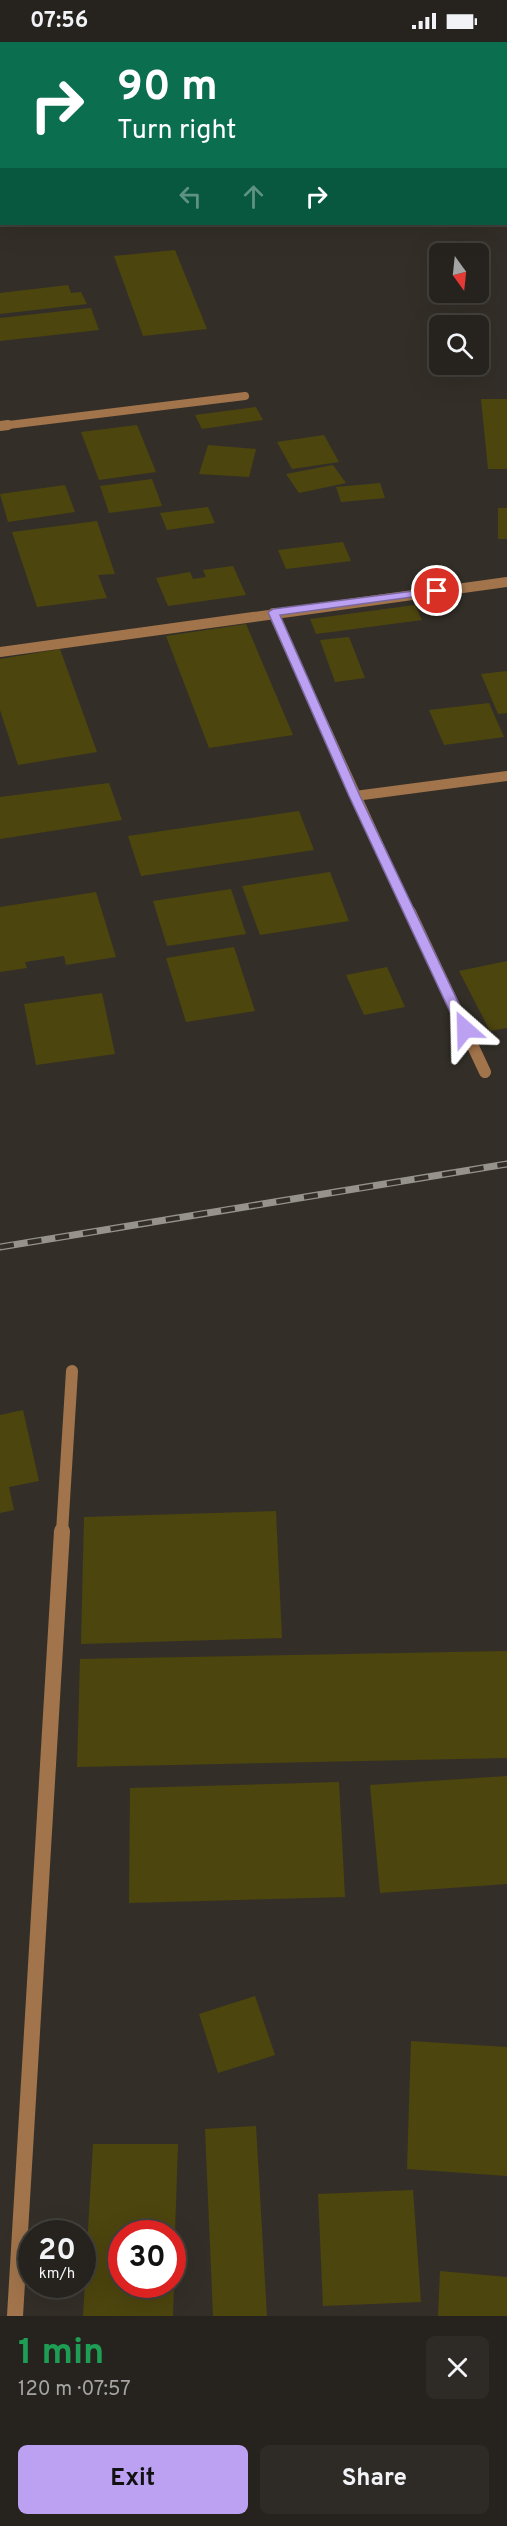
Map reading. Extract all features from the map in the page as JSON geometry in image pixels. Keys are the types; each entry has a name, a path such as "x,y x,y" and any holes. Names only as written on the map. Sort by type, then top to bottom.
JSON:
{"street":[{"path":"0,426 245,396"},
{"path":"0,652 273,612 507,582"},
{"path":"273,612 354,796 485,1071"},
{"path":"354,796 507,776"},
{"path":"15,2316 72,1371"}],"building":[{"path":"175,250 207,329 143,336 114,256"},
{"path":"68,285 71,293 81,292 87,304 0,314 0,293"},
{"path":"91,308 99,330 0,341 0,318"},
{"path":"481,399 507,399 507,469 488,469"},
{"path":"256,407 263,420 202,429 195,415"},
{"path":"137,425 156,472 99,480 81,432"},
{"path":"324,435 339,462 292,469 277,442"},
{"path":"208,445 256,449 249,477 199,474"},
{"path":"333,465 346,483 299,493 286,474"},
{"path":"152,479 162,506 109,513 100,486"},
{"path":"380,483 385,498 341,502 336,487"},
{"path":"65,485 75,512 8,522 0,494"},
{"path":"208,507 215,523 167,530 160,513"},
{"path":"498,508 507,508 507,539 498,539"},
{"path":"97,521 115,574 98,575 107,598 37,607 12,532"},
{"path":"343,542 351,561 286,569 278,550"},
{"path":"233,566 246,595 168,606 156,578 190,572 193,579 206,577 203,570"},
{"path":"415,605 422,620 316,634 310,619"},
{"path":"246,624 293,735 209,748 166,636"},
{"path":"349,637 365,678 335,682 320,640"},
{"path":"60,649 97,752 18,765 0,710 0,659"},
{"path":"507,671 507,713 498,714 481,674"},
{"path":"489,703 504,737 444,745 429,710"},
{"path":"109,783 122,820 0,839 0,797"},
{"path":"299,811 314,850 141,876 128,836"},
{"path":"330,872 349,921 260,935 242,886"},
{"path":"231,889 246,934 167,946 153,901"},
{"path":"96,892 116,957 66,965 64,956 25,962 27,968 0,972 0,907"},
{"path":"234,947 255,1011 186,1022 166,958"},
{"path":"507,961 507,1028 490,1031 459,971"},
{"path":"387,967 405,1007 364,1015 346,975"},
{"path":"102,993 115,1054 36,1065 24,1004"},
{"path":"23,1410 39,1481 9,1487 14,1510 0,1513 0,1415"},
{"path":"276,1511 282,1638 81,1644 84,1517"},
{"path":"507,1651 507,1758 77,1767 80,1659"},
{"path":"507,1776 507,1884 380,1893 370,1785"},
{"path":"339,1782 345,1897 129,1903 130,1788"},
{"path":"255,1996 275,2055 218,2073 199,2014"},
{"path":"411,2041 507,2047 507,2176 407,2169"},
{"path":"256,2126 267,2316 213,2316 205,2129"},
{"path":"93,2144 178,2144 175,2220 108,2220 108,2298 174,2298 173,2316 83,2316 84,2298 96,2298 96,2220 89,2220"},
{"path":"413,2190 421,2302 323,2306 318,2194"},
{"path":"440,2271 507,2277 507,2316 438,2316"}],"railway":[{"path":"0,1247 507,1164"}],"route":[{"path":"437,591 273,612 354,796 465,1029"}]}
